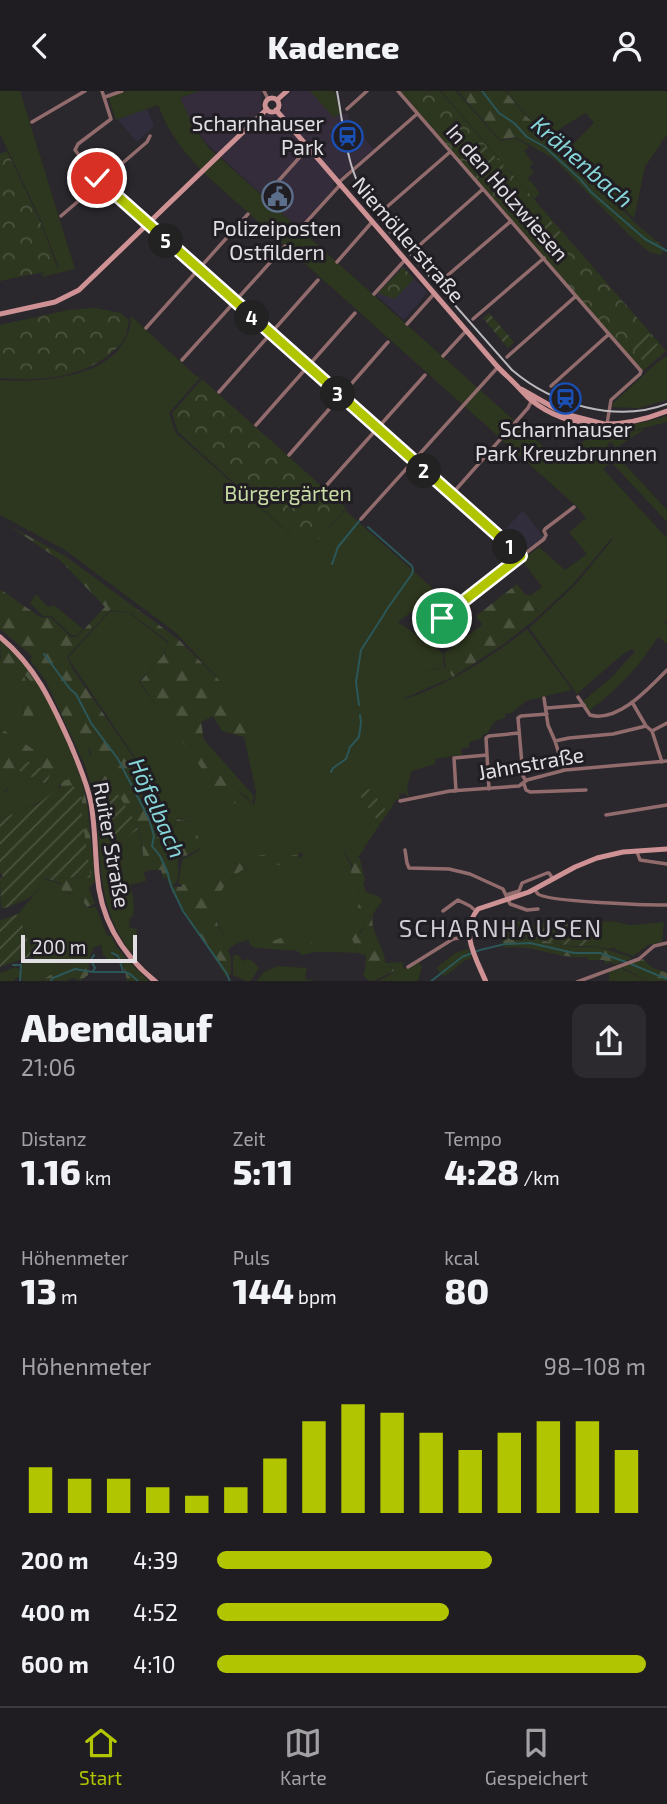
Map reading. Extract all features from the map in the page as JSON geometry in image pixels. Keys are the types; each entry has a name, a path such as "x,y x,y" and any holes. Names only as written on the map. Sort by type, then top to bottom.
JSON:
{"main road":[{"path":"277,100 287,91"},
{"path":"267,109 265,105 268,99 277,100"},
{"path":"267,109 276,110 277,100"},
{"path":"0,314 42,306 70,296 148,225 267,109"},
{"name":"Niemöllerstraße","path":"276,110 466,331 520,389 533,399 565,414 605,424 665,413"},
{"name":"Ruiter Straße","path":"0,637 23,658 35,674 60,719 88,792 98,885 106,917 129,956 155,981"},
{"path":"486,981 471,948 469,936 471,921 476,911 507,897 535,890 600,856 667,849"}],"street":[{"path":"32,122 85,91"},
{"path":"102,91 111,119 75,148 87,167 148,225 521,556"},
{"path":"104,97 122,91"},
{"path":"264,91 268,99"},
{"path":"347,109 367,91"},
{"name":"In den Holzwiesen","path":"398,91 638,367 641,373 612,399 605,424"},
{"path":"300,229 339,184 417,114"},
{"path":"61,216 147,142 150,136"},
{"path":"264,197 308,148"},
{"path":"381,212 450,152"},
{"path":"414,250 483,189"},
{"path":"146,328 248,214"},
{"path":"441,281 511,221"},
{"path":"337,262 372,222"},
{"path":"182,359 285,246"},
{"path":"473,319 544,258"},
{"path":"374,294 405,260"},
{"path":"219,392 318,280"},
{"path":"407,324 434,294"},
{"path":"507,357 576,296"},
{"path":"256,425 355,313"},
{"path":"443,356 466,331"},
{"path":"551,386 609,334"},
{"path":"289,454 388,342"},
{"path":"361,519 498,367"},
{"path":"325,487 425,375"},
{"path":"452,494 533,399"},
{"path":"442,618 545,538 545,529 574,507"},
{"path":"578,697 590,715 602,716 615,712 632,701 667,670"},
{"path":"544,698 548,725 564,770"},
{"path":"632,701 646,726 652,731 664,761"},
{"path":"547,708 584,705"},
{"path":"547,714 520,716 518,719 526,790 586,790"},
{"path":"652,731 667,723"},
{"path":"555,741 620,733 646,726"},
{"path":"489,789 485,740 488,736 519,733"},
{"path":"456,791 454,758 486,755"},
{"name":"Jahnstraße","path":"400,801 456,791 519,786 564,770 664,761"},
{"path":"606,815 667,805"},
{"path":"405,850 409,868 463,871 502,888 511,904 526,909 538,909"},
{"path":"636,852 640,860 667,864"},
{"path":"507,897 519,891 522,883 547,873 553,879"},
{"path":"535,890 541,895 556,898 667,905"},
{"path":"443,911 458,900 476,911"},
{"path":"408,967 453,939 469,936"},
{"path":"580,981 635,960 654,946 667,943"}],"shaded area":[{"path":"199,91 262,91 261,109 266,114 275,116 282,111 282,102 292,91 313,91 338,115 348,113 350,122 374,149 333,184 335,187 298,228 205,142 190,120 180,98"},
{"path":"147,109 154,126 137,142 117,119"},
{"path":"403,266 427,293 404,320 376,295"},
{"path":"523,510 543,537 523,552 503,532"}],"green space":[{"path":"0,91 20,91 75,269 42,277 42,273 59,268 38,214 0,134"},
{"path":"126,91 199,91 180,98 195,129 209,148 563,464 594,430 619,428 595,427 631,425 667,416 667,422 633,431 645,429 616,448 611,442 607,445 667,510 667,522 611,462 603,469 667,538 667,620 662,626 667,622 667,644 658,637 627,677 589,711 583,701 612,677 635,651 632,649 622,655 577,694 529,628 575,585 613,539 573,584 539,616 536,612 537,602 531,595 542,587 521,560 539,547 565,570 587,554 569,532 586,518 576,506 207,176 178,143 158,105 116,120 108,97"},
{"path":"310,91 335,91 340,114 334,118"},
{"path":"400,91 440,91 666,351 643,371"},
{"path":"441,91 456,91 500,141 515,138 529,146 524,151 533,163 530,167 534,172 528,178 540,193 534,199"},
{"path":"458,91 505,91 526,116 593,178 635,223 665,248 661,255 649,252 628,234 553,158 515,137 500,140"},
{"path":"506,91 667,93 667,134 645,167 634,219 595,177 566,151 594,123 586,113 548,136"},
{"path":"484,144 506,169 489,184 467,158"},
{"path":"7,151 40,221 58,269 0,281 0,154"},
{"path":"545,214 565,238 548,252 528,228"},
{"path":"403,267 414,279 395,299 378,293"},
{"path":"95,308 121,313 129,320 124,339 99,362 58,376 0,378 0,325 68,310"},
{"path":"489,313 514,342 508,348 483,318"},
{"path":"131,316 200,378 169,413 176,433 309,551 345,510 437,592 398,622 443,653 444,667 415,674 446,667 453,677 405,699 438,686 469,669 527,629 570,687 571,690 526,701 512,713 505,714 505,718 494,722 481,739 472,741 469,747 461,749 462,755 435,759 435,764 412,771 407,786 409,797 404,793 399,794 400,799 396,800 388,813 370,789 358,793 380,824 358,857 350,848 344,850 360,895 358,907 364,921 360,932 352,939 358,953 329,952 291,935 269,942 243,941 231,947 222,933 215,909 221,892 232,878 255,865 299,866 299,858 303,855 300,852 299,857 272,855 239,862 221,876 214,886 178,884 182,860 201,849 194,823 177,818 171,834 158,792 68,658 110,611 129,613 168,643 161,658 139,682 217,790 229,823 227,781 254,805 256,792 244,737 251,731 225,686 175,632 65,550 0,515 0,380 61,377 101,364 116,352 127,336"},
{"path":"643,327 664,352 647,366 626,341"},
{"path":"667,356 667,400 639,408 612,407 613,403"},
{"name":"Bürgergärten","path":"202,379 346,508 309,551 178,432 172,413"},
{"path":"8,525 65,556 178,639 225,686 252,732 244,737 222,731 213,716 201,722 204,740 254,796 252,803 228,783 242,820 228,824 217,790 140,682 162,657 169,642 130,613 110,610 67,657 147,777 163,809 171,834 177,819 194,823 201,848 178,860 177,879 170,887 161,870 151,870 144,863 137,825 108,811 99,802 91,785 105,775 107,765 101,759 93,758 86,742 83,754 80,755 46,681 30,660 32,656 0,629 0,589 40,617 50,617 71,637 77,637 105,607 61,561"},
{"path":"517,584 526,595 531,595 541,605 535,608 539,616 504,644 453,677 446,667 444,653 481,626 476,616"},
{"path":"36,594 48,607 54,605 83,629 77,636 71,635 51,616 43,616 30,603"},
{"path":"0,640 26,666 41,690 24,676 34,717 31,727 23,727 19,720 24,714 23,701 12,690 13,679 4,667"},
{"path":"0,657 9,676 14,679 13,690 23,701 24,714 31,727 23,676 40,684 81,778 76,770 68,781 61,782 52,794 3,818 0,817 0,793 7,791 19,771 46,784 51,773 60,778 60,764 0,728"},
{"path":"0,728 60,764 63,776 60,778 25,760 12,784 0,793"},
{"path":"86,741 90,755 101,759 107,765 105,775 91,785 80,755 83,754"},
{"path":"25,760 51,773 46,784 19,771"},
{"path":"75,769 81,778 87,804 95,881 89,888 95,904 87,907 79,896 62,892 61,883 53,881 54,877 90,878 82,798 64,792 60,787 61,783 68,780 68,774"},
{"path":"109,781 138,829 116,845 94,791"},
{"path":"70,785 76,788 82,798 82,817 91,878 55,877 53,881 46,878 31,897 1,908 0,879 3,877 0,872 0,817 38,804 60,787 64,792"},
{"path":"370,789 388,813 380,824 358,793"},
{"path":"98,804 116,844 138,829 143,856 151,870 144,872 146,881 130,885 134,908 129,927 137,929 134,949 130,952 111,916 102,881 95,805"},
{"path":"350,848 360,859 366,892 380,897 382,901 372,920 385,960 379,961 379,966 393,968 394,971 374,981 369,981 363,975 366,955 358,953 352,939 356,933 361,933 364,923 358,907 360,895 352,879 353,866 344,850"},
{"path":"270,854 297,855 300,865 261,864 248,867 226,884 217,900 217,922 231,947 228,950 231,974 226,977 171,889 183,884 214,886 224,872 238,863"},
{"path":"45,879 62,885 62,892 79,896 87,908 96,907 107,935 111,936 117,947 110,948 110,954 118,963 106,963 101,945 79,953 75,962 65,965 41,981 22,981 21,977 14,981 0,981 0,973 16,967 20,970 22,964 34,960 18,914"},
{"path":"18,914 34,955 0,967 0,920"},
{"path":"551,919 579,921 579,926 593,926 593,946 570,946 525,937 506,938 503,925 507,922 534,925"},
{"path":"611,921 630,925 664,922 662,942 648,945 633,956 614,947 610,949 593,946 593,922"},
{"path":"291,934 329,952 301,955 298,951 256,948 249,944 250,940 270,942"},
{"path":"536,939 572,947 598,947 631,959 613,965 612,962 606,964 604,960 589,960 586,957 526,948 504,948 502,940"},
{"path":"117,947 149,981 127,981 120,959 110,954 110,948"},
{"path":"93,949 88,975 80,981 72,978 66,981 41,981 65,965 75,962 79,953"},
{"path":"468,949 472,958 444,977 436,968 455,953"},
{"path":"237,954 243,961 248,959 259,968 251,981 233,975 233,956"},
{"path":"643,959 651,967 667,973 667,981 647,981 622,967"},
{"path":"379,961 402,962 404,969 419,962 422,967 418,981 379,981 394,972 393,968 379,966"},
{"path":"278,966 307,968 305,979 318,981 257,981 264,972"},
{"path":"622,967 647,981 609,981 609,972"}],"waterway":[{"name":"Krähenbach","path":"482,91 499,113 514,123 527,137 545,147 645,239 667,251"},
{"path":"332,564 338,547 360,520"},
{"path":"359,705 356,682 361,650 413,570 412,566 368,527"},
{"name":"Höfelbach","path":"44,654 76,694 91,723 118,759 149,819 154,836 152,846 160,856 183,911 230,981"},
{"path":"331,772 346,759 350,747 359,737 360,715"},
{"path":"431,981 462,957 505,944 530,943 574,953 600,953 626,962"},
{"path":"112,953 118,956 123,971"},
{"path":"93,971 95,968 91,960 94,955"},
{"path":"631,964 667,979"},
{"path":"13,965 21,965 20,981"},
{"path":"51,981 75,969 124,972 138,981"}],"tram line":[{"path":"337,91 349,159 369,205 512,370 546,393 586,407 627,412 667,404"}],"place":[{"name":"Scharnhauser Park","path":"347,136"},
{"name":"Polizeiposten Ostfildern","path":"277,197"},
{"name":"Scharnhauser Park Kreuzbrunnen","path":"566,398"}],"district":[{"name":"SCHARNHAUSEN","path":"501,929"}],"route":[{"path":"97,178 521,556 442,618"}]}
